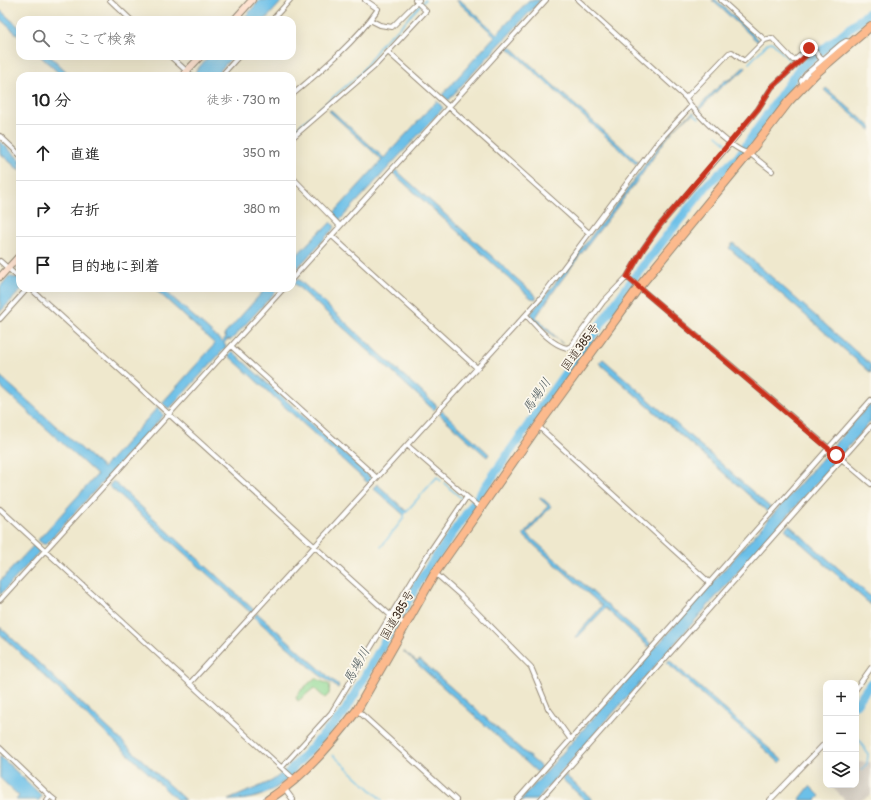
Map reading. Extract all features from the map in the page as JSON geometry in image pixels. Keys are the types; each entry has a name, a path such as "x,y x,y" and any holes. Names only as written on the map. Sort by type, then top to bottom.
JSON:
{"highway":[{"name":"国道385号","path":"268,800 285,789 342,730 357,710 404,623 435,573 479,508 637,285 789,101 803,86 871,26"}],"street":[{"path":"110,0 127,16"},
{"path":"238,16 252,0"},
{"path":"276,16 290,0"},
{"path":"296,91 370,20 378,9 365,0"},
{"path":"296,275 546,0"},
{"path":"578,0 686,98 691,106 731,143 772,171"},
{"path":"721,0 765,40"},
{"path":"296,135 368,72 426,11 418,2 392,27 380,25 370,20"},
{"path":"686,98 729,53 732,52 744,61 765,40 772,38 793,60 809,48 813,49"},
{"path":"803,86 801,81 806,74 840,44 846,41 852,42"},
{"path":"813,49 822,60"},
{"path":"526,314 546,335 562,348 571,346 603,302 628,278 643,249 660,225 731,143 758,109 772,87 813,49"},
{"path":"388,52 588,233"},
{"path":"174,60 185,72"},
{"path":"189,72 198,60"},
{"path":"225,72 235,60"},
{"path":"190,683 540,299 657,143 691,106"},
{"path":"0,136 16,151"},
{"path":"296,181 340,226"},
{"path":"332,236 477,368"},
{"path":"0,277 16,259"},
{"path":"0,261 16,276"},
{"path":"628,278 871,484"},
{"path":"0,319 25,292"},
{"path":"33,292 390,615 404,623"},
{"path":"0,600 280,292"},
{"path":"231,346 377,478"},
{"path":"517,800 871,400"},
{"path":"538,426 710,582"},
{"path":"540,800 871,426"},
{"path":"408,445 467,499 479,508"},
{"path":"283,768 331,713 346,691 390,615 434,544 467,499"},
{"path":"0,509 294,779"},
{"path":"435,573 527,663 531,668 548,708 571,740"},
{"path":"859,685 871,668"},
{"path":"357,710 456,800"},
{"path":"770,800 823,745"},
{"path":"0,748 55,800"},
{"path":"285,789 293,800"},
{"path":"47,800 50,796"}],"shaded area":[{"path":"859,762 871,762 871,795 861,800 845,800 833,788 859,788"}],"green space":[{"path":"315,678 330,685 329,694 325,698 314,688 298,701 296,698 300,691"}],"water":[{"path":"260,0 283,0 269,16 246,16"},
{"path":"456,0 460,0 497,34 529,0 541,0 448,100 442,95 495,36"},
{"path":"712,0 716,0 759,40 758,42"},
{"path":"0,10 16,24 16,33 0,19"},
{"path":"510,46 638,162 636,164 508,48"},
{"path":"44,60 54,60 67,72 58,72"},
{"path":"206,60 229,60 219,72 195,72"},
{"path":"745,66 746,68 743,71 722,86 699,110 697,109 724,81 731,79"},
{"path":"826,88 871,127 871,131 824,90"},
{"path":"437,101 443,108 340,220 333,214 382,160 329,111 331,110 384,158"},
{"path":"693,112 695,113 686,118 669,135 640,177 559,283 536,317 563,344 533,319 531,315 532,312 619,201 653,154 671,132 682,121"},
{"path":"0,141 16,156 16,167 0,153"},
{"path":"396,170 536,296 536,299 531,298 393,173"},
{"path":"331,222 335,227 296,270 296,256 321,230 323,230"},
{"path":"733,243 871,365 871,373 729,248"},
{"path":"9,276 16,277 16,292 19,292 0,312 0,287"},
{"path":"298,279 437,406 434,410 296,285 296,281"},
{"path":"158,292 166,292 222,342 226,337 224,335 262,292 275,292 231,340 228,339 224,343 226,347 171,407 168,408 162,403 215,344"},
{"path":"232,351 372,479 368,483 228,355"},
{"path":"603,359 771,508 768,512 599,363"},
{"path":"0,376 103,468 157,408 163,414 163,416 46,544 43,544 38,540 97,475 0,386"},
{"path":"871,403 871,421 841,455 838,452 834,457 837,460 536,800 521,800 828,452 831,455 835,450 832,447"},
{"path":"442,411 489,454 487,457 439,414"},
{"path":"113,481 254,610 251,613 109,486"},
{"path":"377,484 407,512 404,515 373,488"},
{"path":"541,497 551,506 527,534 651,644 649,647 605,608 577,638 575,637 602,606 523,535 548,506 539,498"},
{"path":"789,525 871,597 871,605 785,529"},
{"path":"34,545 39,552 0,595 0,581"},
{"path":"257,613 339,686 338,688 317,673 254,617"},
{"path":"0,627 185,800 177,800 0,634"},
{"path":"403,651 417,662 420,660 541,767 537,772"},
{"path":"669,660 782,760 780,763 667,663"},
{"path":"0,756 42,796 39,800 16,800 19,796 0,778"},
{"path":"290,767 295,773 272,790 249,799 228,800 272,781"},
{"path":"566,775 593,800 585,800 562,779"},
{"path":"810,786 820,796 816,800 799,800"}],"waterway":[{"path":"296,129 360,74 383,42 400,27 425,0"},
{"name":"馬場川","path":"284,777 344,713 418,583 541,407 636,275 708,184 738,157 799,69 871,11"},
{"path":"749,63 768,43 772,42 793,64 774,82"},
{"path":"694,114 699,118"},
{"path":"717,135 726,143"},
{"path":"381,547 403,519 405,513 437,477 441,481"},
{"path":"444,483 461,498"},
{"path":"859,700 871,683"},
{"path":"859,740 868,754 867,764 861,770"},
{"path":"333,755 382,800"}],"route":[{"path":"809,48 813,49 772,87 758,109 731,143 660,225 643,249 627,277 836,455"}]}
